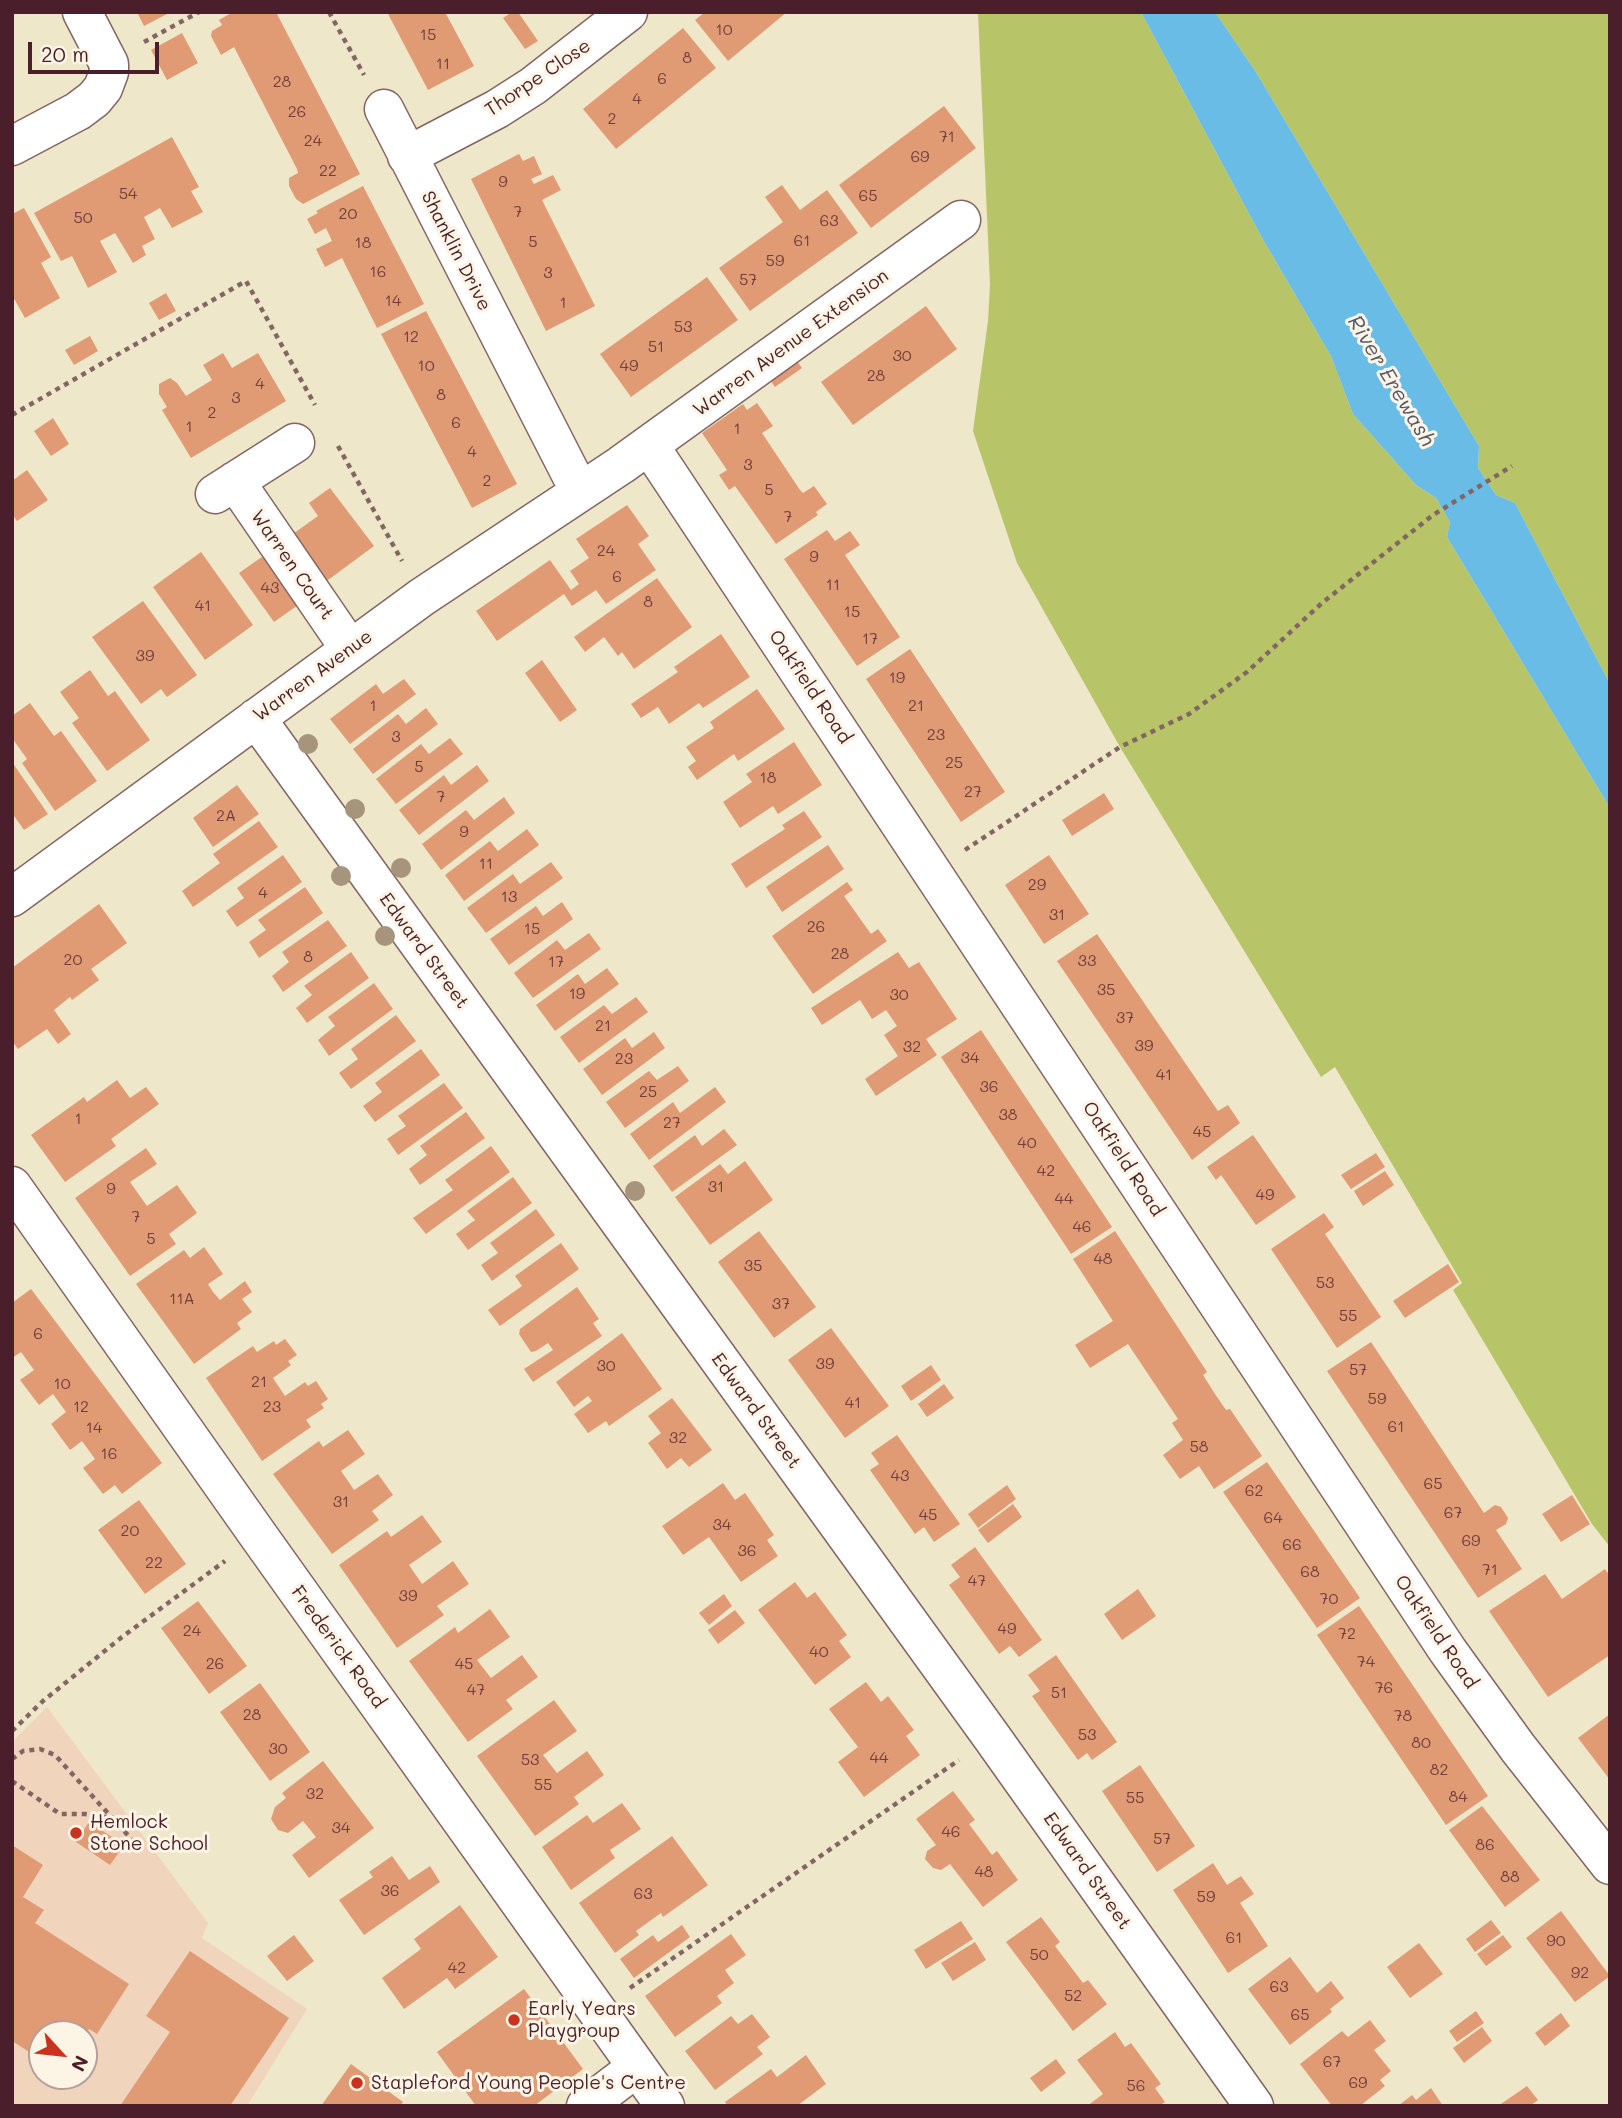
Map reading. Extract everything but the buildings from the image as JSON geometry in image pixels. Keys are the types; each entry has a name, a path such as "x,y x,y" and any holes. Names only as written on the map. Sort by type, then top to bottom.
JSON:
{"street":[{"path":"12,146 78,111 103,88 109,72 108,62 82,12"},
{"name":"Thorpe Close","path":"407,156 497,109 533,86 628,12"},
{"name":"Shanklin Drive","path":"384,109 580,492"},
{"name":"Warren Avenue Extension","path":"635,455 961,220"},
{"name":"Warren Court","path":"295,443 224,488 350,649"},
{"name":"Warren Avenue","path":"12,897 422,597 635,455"},
{"name":"Oakfield Road","path":"635,455 933,872 1448,1651 1518,1748 1610,1865"},
{"name":"Edward Street","path":"256,718 991,1736 1254,2106"},
{"name":"Frederick Road","path":"12,1186 24,1226 258,1535 665,2106"},
{"path":"586,2106 637,2067"}],"path":[{"path":"108,62 199,12"},
{"path":"329,12 384,109"},
{"path":"12,415 246,281 321,415"},
{"path":"334,439 422,597"},
{"path":"933,872 1120,747 1189,714 1247,672 1322,603 1433,514 1512,466"},
{"path":"12,1731 43,1701 122,1637 258,1535"},
{"path":"598,2011 991,1736"},
{"path":"12,1759 23,1751 40,1749 55,1755 135,1843"},
{"path":"12,1781 60,1814 113,1818"}],"shaded area":[{"name":"Hemlock Stone School","path":"47,1707 208,1923 202,1938 307,2009 247,2106 12,2106 12,1742"}],"green space":[{"path":"978,12 1141,12 1261,236 1331,356 1353,414 1416,485 1436,498 1450,522 1447,537 1610,808 1610,1547 1592,1524 1453,1290 1462,1283 1335,1067 1321,1077 1120,747 1017,563 973,431 988,321 990,284"},
{"path":"1215,12 1610,12 1610,684 1515,503 1496,495 1478,468 1479,446 1256,72"}],"water":[{"name":"River Erewash","path":"1141,12 1215,12 1256,72 1479,446 1478,468 1496,495 1515,503 1610,684 1610,808 1447,537 1450,522 1436,498 1416,485 1353,414 1331,356 1261,236"}],"place":[{"name":"Hemlock Stone School","path":"76,1833"},
{"name":"Early Years Playgroup","path":"514,2020"},
{"name":"Stapleford Young People's Centre","path":"357,2083"}]}
